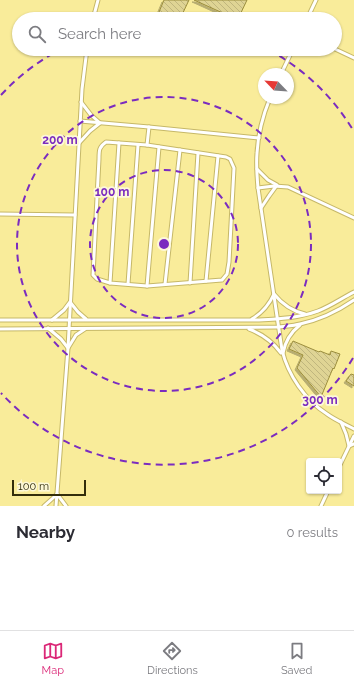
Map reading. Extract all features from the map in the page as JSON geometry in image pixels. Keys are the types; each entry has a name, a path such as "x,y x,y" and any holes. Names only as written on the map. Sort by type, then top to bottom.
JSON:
{"lane":[{"path":"95,12 98,0"},
{"path":"311,12 316,0"},
{"path":"342,52 354,58"},
{"path":"56,506 68,348 81,102 86,56"},
{"path":"285,68 290,56"},
{"path":"81,102 91,115 100,123"},
{"path":"268,104 264,114 256,154 258,188 283,355 290,372 306,396 326,414 354,429"},
{"path":"80,121 241,135 259,138"},
{"path":"79,143 100,123"},
{"path":"148,145 149,127"},
{"path":"106,142 138,145 148,145 226,157 232,162 234,168 229,262 226,274 222,280 147,286 110,283 97,280 93,274 99,151 101,146 106,142"},
{"path":"110,283 119,143"},
{"path":"128,284 138,145"},
{"path":"147,286 159,147"},
{"path":"166,284 180,150"},
{"path":"190,283 198,153"},
{"path":"206,282 218,156"},
{"path":"257,168 268,180 278,185 293,189 354,218"},
{"path":"258,188 278,185"},
{"path":"261,208 278,185"},
{"path":"0,214 75,215"},
{"path":"0,320 250,320 291,318 317,311 354,292"},
{"path":"274,294 286,306 307,314"},
{"path":"250,320 258,316 265,309 274,294"},
{"path":"0,329 278,327 301,324 317,319 330,314 354,300"},
{"path":"52,320 64,310 70,302"},
{"path":"70,302 78,312 88,320"},
{"path":"283,355 285,345 290,335 301,324"},
{"path":"48,328 61,339 68,348"},
{"path":"68,348 76,335 86,328"},
{"path":"248,328 265,337 275,345 283,355"},
{"path":"341,422 349,446"},
{"path":"342,461 354,436"},
{"path":"349,446 354,444"},
{"path":"44,506 57,494"},
{"path":"57,494 66,506"},
{"path":"321,506 327,494"}],"building":[{"path":"164,0 189,0 183,12 159,12"},
{"path":"194,0 247,0 241,12 221,12"},
{"path":"293,341 319,352 320,351 330,355 331,351 340,354 321,397 297,368 303,355 289,349"},
{"path":"351,374 354,375 354,386 346,381"}]}
